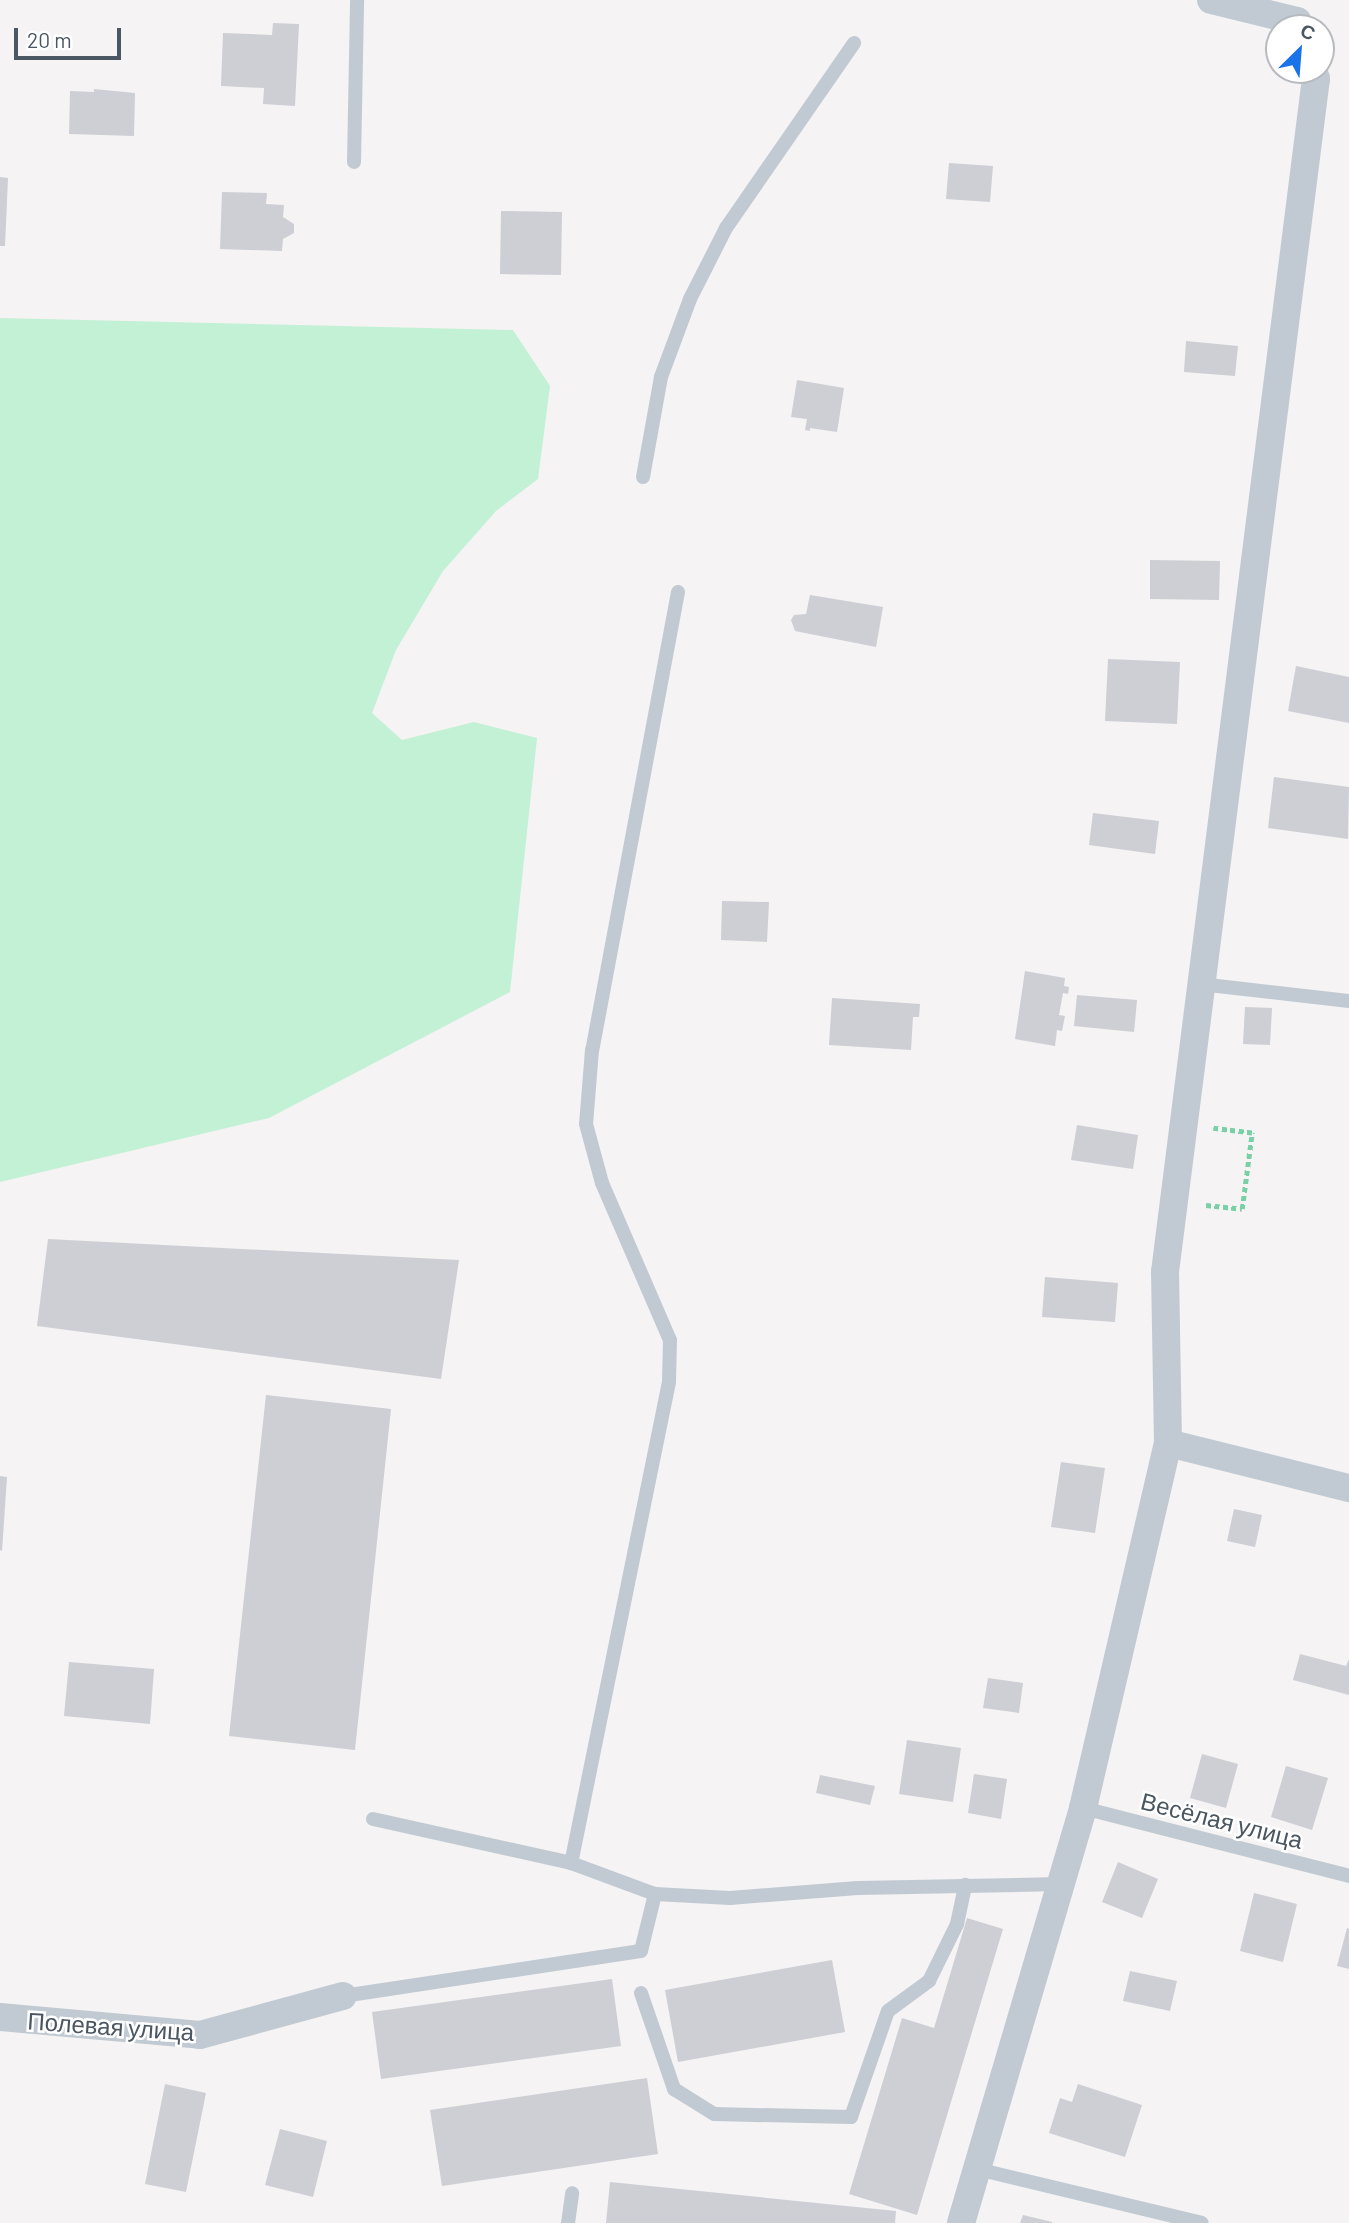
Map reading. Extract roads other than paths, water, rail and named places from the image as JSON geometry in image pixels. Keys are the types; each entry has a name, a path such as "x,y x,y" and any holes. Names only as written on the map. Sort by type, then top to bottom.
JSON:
{"street":[{"path":"1214,0 1265,15"},
{"path":"961,2223 1083,1808 1168,1443 1165,1272 1315,84"},
{"path":"1168,1443 1349,1488"},
{"name":"Полевая улица","path":"0,2017 200,2035 343,1996"}],"lane":[{"path":"354,162 357,0"},
{"path":"643,477 662,377 690,299 726,228 854,43"},
{"path":"572,1863 669,1382 670,1340 603,1183 586,1124 592,1050 678,592"},
{"path":"1200,984 1349,1001"},
{"name":"Весёлая улица","path":"1083,1808 1349,1876"},
{"path":"373,1819 572,1863 655,1894 730,1898 858,1888 1060,1884"},
{"path":"641,1993 674,2089 714,2115 851,2117 888,2011 929,1981 957,1924 965,1885"},
{"path":"343,1996 641,1951 655,1894"},
{"path":"977,2169 1202,2223"},
{"path":"568,2223 572,2193"}]}
